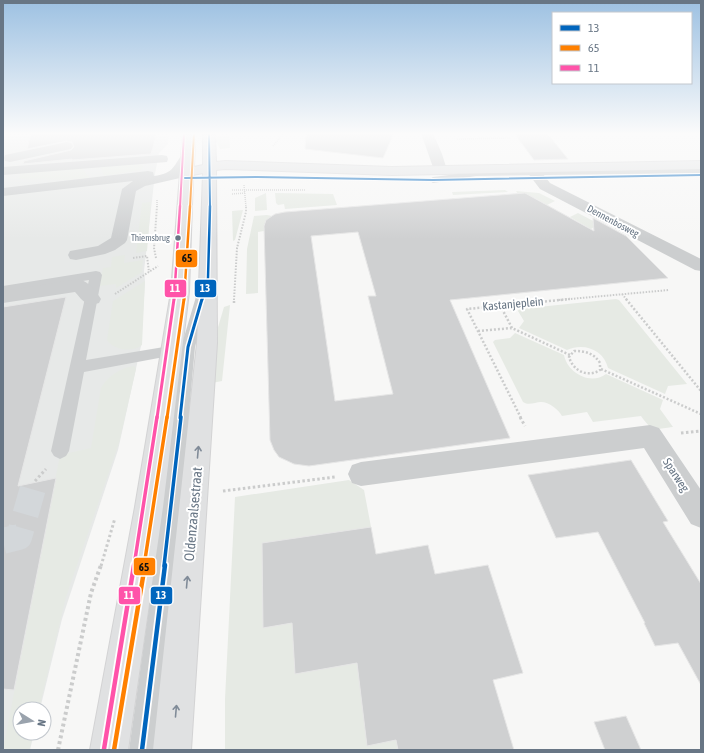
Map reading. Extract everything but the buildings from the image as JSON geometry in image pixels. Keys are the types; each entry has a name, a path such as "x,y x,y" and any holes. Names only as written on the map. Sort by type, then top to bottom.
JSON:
{"main road":[{"name":"Oldenzaalsestraat","path":"172,750 190,341 180,292 185,168"},
{"name":"Oldenzaalsestraat","path":"109,750 149,507 190,341 208,278 210,202 209,168"},
{"path":"185,178 209,172 437,175 534,173 635,168"},
{"path":"534,173 701,175"}],"street":[{"path":"3,191 14,181 8,168"},
{"path":"93,168 96,182"},
{"path":"76,255 104,250 119,240 129,189 143,182 177,174 180,168"},
{"path":"437,168 437,175"},
{"name":"Dennenbosweg","path":"534,173 545,186 701,266"},
{"path":"3,191 161,177 185,178"},
{"path":"3,297 79,285 92,299"},
{"name":"Sparweg","path":"537,452 650,436 701,514"},
{"path":"361,474 537,452"}],"lane":[{"path":"437,175 701,170"},
{"path":"3,290 96,275 60,452"},
{"name":"Oldenzaalsestraat","path":"142,750 160,608 190,341 180,292"},
{"path":"78,367 190,341"}],"path":[{"path":"158,274 158,266 154,248 161,177"},
{"path":"92,299 114,295 158,266"},
{"name":"Kastanjeplein","path":"537,452 467,308 669,290"},
{"path":"622,294 701,391"},
{"path":"500,305 512,328"},
{"path":"478,331 512,328 570,355"},
{"path":"574,351 590,353 599,359 601,368 594,374 579,371 571,365 570,355 574,351"},
{"path":"601,368 701,414"},
{"path":"219,492 361,474"},
{"path":"58,750 92,593 104,558 117,510"}],"shaded area":[{"path":"3,168 156,168 144,271 145,281 141,346 118,450 62,619 42,701 12,701 12,741 32,741 30,750 3,750"},
{"path":"82,168 90,178 66,180 19,179 21,172"},
{"path":"101,168 142,168 141,170 104,176"},
{"path":"505,190 508,192 453,195 452,192"},
{"path":"516,191 539,193 555,201 547,205 535,198 518,194"},
{"path":"266,193 267,210 255,211 255,198"},
{"path":"275,193 333,194 337,205 285,209 284,204 278,205 276,203"},
{"path":"151,202 147,251 136,253 142,203"},
{"path":"243,210 235,240 233,241 232,211"},
{"path":"578,213 599,224 591,229 570,217"},
{"path":"254,216 272,216 268,219 264,231 258,232 258,293 246,294 247,249"},
{"path":"125,255 124,263 143,260 142,272 116,288 116,284 99,286 103,268 111,267 112,257"},
{"path":"145,281 142,345 129,350 118,348 107,340 113,301"},
{"path":"616,299 619,300 687,384 668,386 665,394 608,368 602,356 592,349 580,347 567,350 519,328 524,321 518,311 519,309"},
{"path":"230,305 222,381 212,383 216,334 224,307"},
{"path":"515,333 564,355 566,361 574,372 586,378 600,377 606,374 663,400 660,409 673,427 654,429 648,425 641,416 593,422 587,412 562,416 556,409 547,403 541,402 528,404 523,402 493,342 495,340 510,338"},
{"path":"134,366 136,369 119,443 66,597 41,701 12,701 60,455 91,448 101,388 115,373"},
{"path":"349,480 364,490 371,527 262,543 263,628 292,623 295,674 357,663 367,745 396,740 398,750 225,750 225,699 235,497"},
{"path":"12,703 12,741 32,741 29,750 3,750"}],"tunnel":[{"path":"3,541 19,537 35,481"}],"transit line":[{"name":"11","path":"104,749 144,506 175,292 182,168"},
{"name":"65","path":"114,750 154,508 185,293 192,168"},
{"name":"13","path":"142,750 160,608 188,347 208,278 210,168"},
{"name":"13","path":"185,178 257,177 433,180 701,175"}],"place":[{"name":"Thiemsbrug","path":"178,238"}]}
